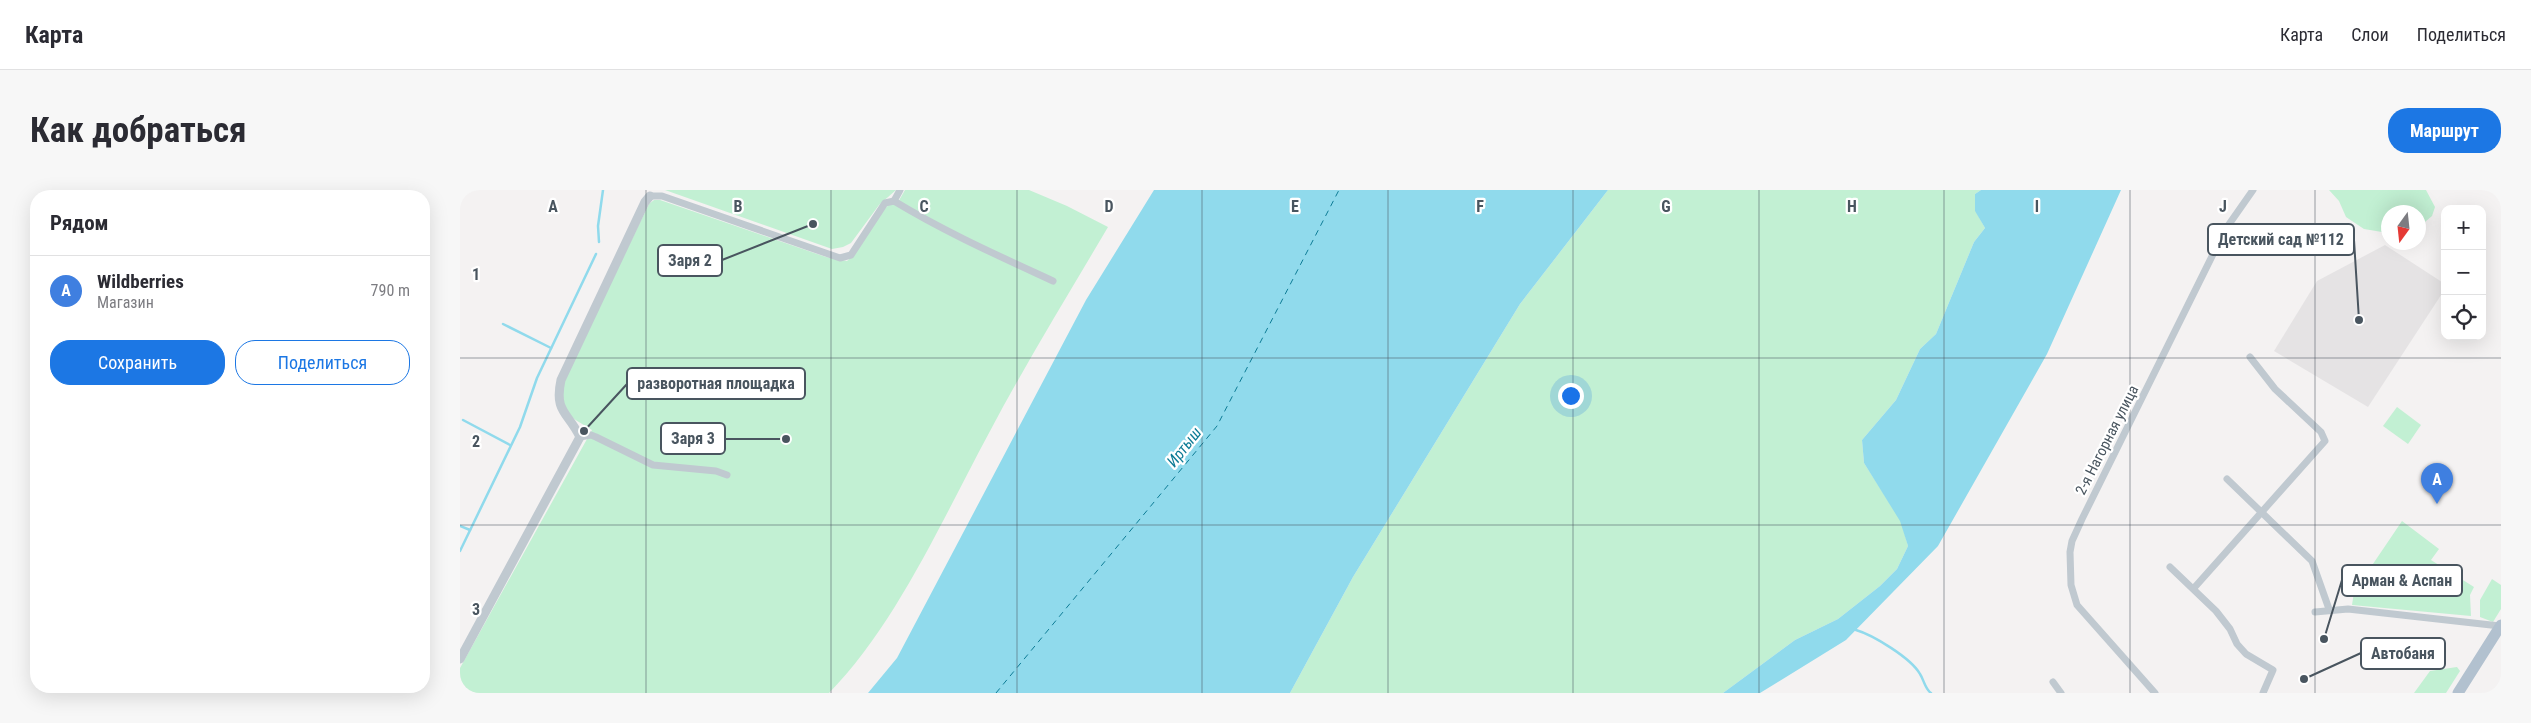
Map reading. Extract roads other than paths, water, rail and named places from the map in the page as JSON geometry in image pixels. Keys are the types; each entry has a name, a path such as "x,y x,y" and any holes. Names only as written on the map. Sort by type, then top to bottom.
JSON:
{"main road":[{"path":"2458,693 2501,626"}],"street":[{"path":"894,201 900,190"},
{"name":"2-я Нагорная улица","path":"2155,693 2077,605 2071,585 2070,552 2072,541 2225,230 2253,190"},
{"path":"580,437 575,427 562,412 558,402 561,380 637,218 650,196 662,196 840,258 851,255 885,203 894,201 939,227 1053,281"},
{"path":"2194,588 2326,441 2321,432 2275,389 2250,357"},
{"path":"580,437 591,435 660,467 716,471 727,475"},
{"path":"460,659 580,437"},
{"path":"2228,479 2312,561 2329,609"},
{"path":"2170,567 2216,611 2230,629 2237,644 2246,654 2273,670 2263,693"},
{"path":"2315,612 2329,609 2501,626"},
{"path":"2054,682 2061,693"}],"water":[{"name":"Иртыш","path":"1154,190 1608,190 1520,304 1353,577 1290,693 868,693 897,658 1086,300"},
{"path":"1981,190 2121,190 2047,354 1938,546 1846,640 1760,693 1723,693 1795,640 1838,619 1880,586 1897,569 1908,546 1900,521 1864,463 1862,440 1896,400 1920,349 1936,334 1974,242 1985,228 1975,211 1975,194"}],"waterway":[{"path":"599,242 598,226 603,190"},
{"path":"460,551 520,427 537,378 596,254"},
{"path":"503,324 551,348"},
{"path":"463,420 510,445"},
{"path":"460,526 470,530"},
{"path":"1856,630 1881,642 1909,661 1920,674 1931,693"}],"place":[{"name":"Заря 2","path":"813,224"},
{"name":"Детский сад №112","path":"2359,320"},
{"name":"разворотная площадка","path":"584,431"},
{"name":"Заря 3","path":"786,439"},
{"name":"Wildberries","path":"2437,504"},
{"name":"Арман & Аспан","path":"2324,639"},
{"name":"Автобаня","path":"2304,679"}]}
